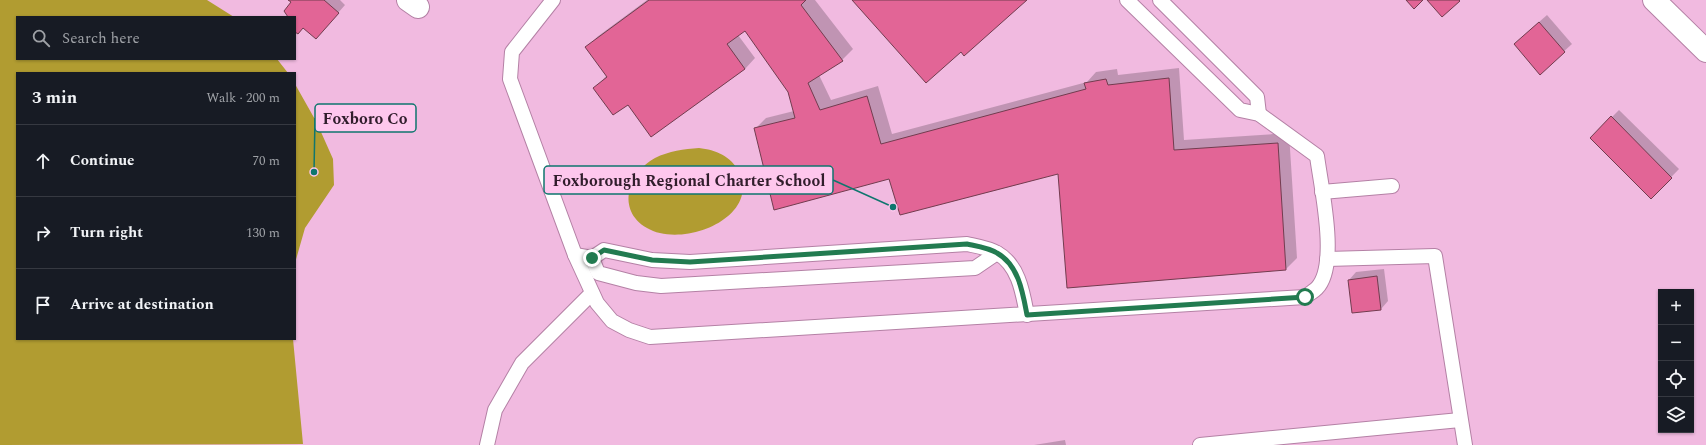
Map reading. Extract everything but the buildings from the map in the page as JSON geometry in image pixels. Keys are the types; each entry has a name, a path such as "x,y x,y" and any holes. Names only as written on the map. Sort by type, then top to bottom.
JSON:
{"main road":[{"path":"1654,0 1706,51"}],"lane":[{"path":"553,0 512,52 510,79 574,255 597,303 612,321 629,330 650,337 1305,297 1318,287 1326,272 1329,248 1317,156 1259,114 1240,110 1126,0"},
{"path":"1160,0 1257,96 1259,114"},
{"path":"1322,192 1392,186"},
{"path":"574,255 592,258 604,250 652,260 690,262 967,244 998,253 1010,265 1020,282 1027,315"},
{"path":"592,258 598,273 636,283 661,286 975,268 998,253"},
{"path":"1328,259 1435,256 1465,445"},
{"path":"487,445 496,410 522,364 592,292"},
{"path":"1200,445 1460,420"}],"shaded area":[{"path":"0,0 207,0 232,16 16,16 16,60 278,60 287,72 16,72 16,340 293,340 303,444 0,445"},
{"path":"296,86 317,123 333,159 334,185 305,228 296,260"},
{"path":"699,148 717,152 736,166 743,188 739,203 729,215 714,225 697,232 679,235 662,234 647,228 637,220 631,212 629,192 632,182 638,173 655,158 677,151"}],"place":[{"name":"Foxboro Co","path":"314,172"},
{"name":"Foxborough Regional Charter School","path":"893,207"}],"route":[{"path":"592,258 604,250 652,260 690,262 967,244 998,253 1010,265 1020,282 1027,315 1305,297"}]}
